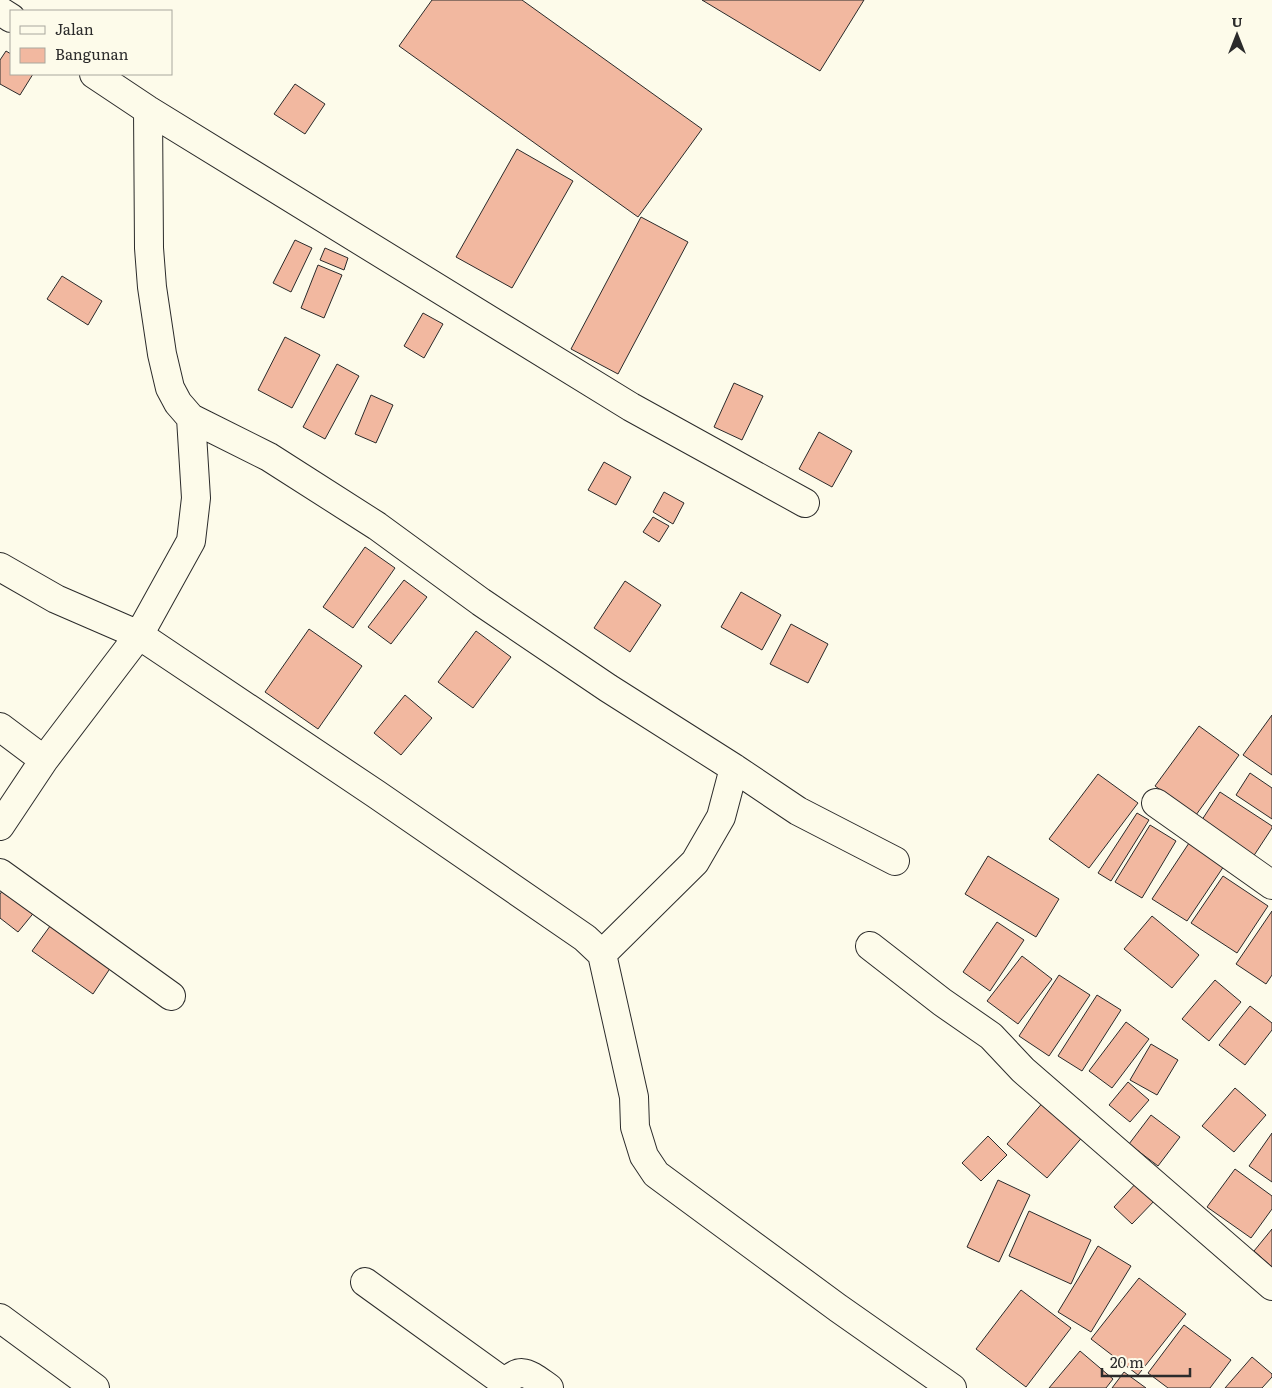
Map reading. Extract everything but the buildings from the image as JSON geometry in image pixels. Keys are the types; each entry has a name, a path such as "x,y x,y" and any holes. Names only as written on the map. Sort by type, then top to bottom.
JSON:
{"street":[{"path":"96,75 148,110 631,407 805,503"},
{"path":"148,110 149,248 152,287 162,354 170,388 178,403 190,418 269,457 377,526 481,602 600,683 798,811 895,861"},
{"path":"0,826 44,760 139,635 192,542 196,498 190,418"},
{"path":"0,567 56,599 139,635 384,799 585,938 602,954 634,1097 635,1126 644,1156 656,1174 838,1308 952,1388"},
{"path":"0,727 44,760"},
{"path":"602,954 694,862 721,817 734,768"},
{"path":"1156,803 1272,885"},
{"path":"0,872 170,996"},
{"path":"870,946 942,1002 991,1036 1023,1070 1272,1286"},
{"path":"364,1282 503,1386 515,1374 526,1372 549,1388"},
{"path":"0,1318 95,1388"}]}
